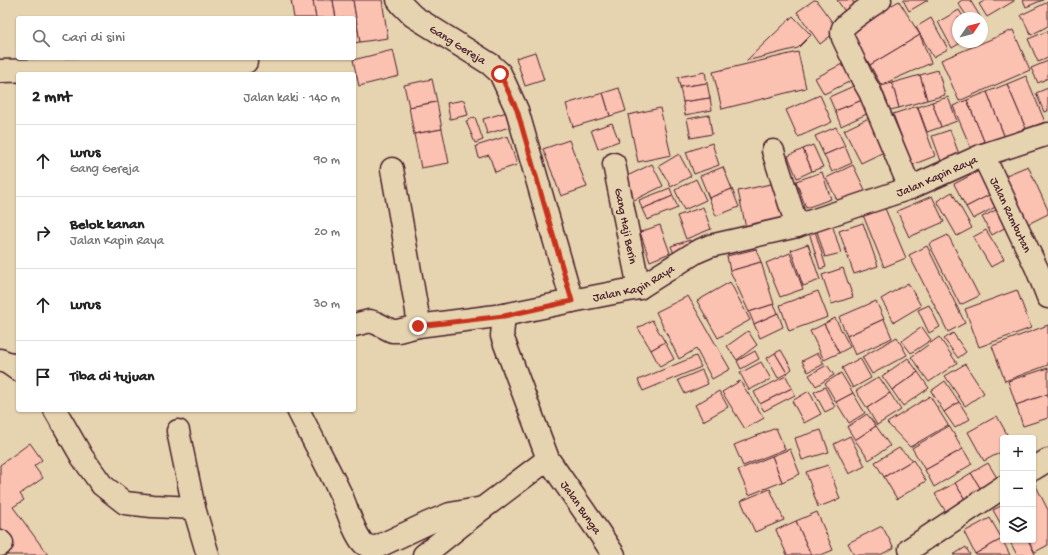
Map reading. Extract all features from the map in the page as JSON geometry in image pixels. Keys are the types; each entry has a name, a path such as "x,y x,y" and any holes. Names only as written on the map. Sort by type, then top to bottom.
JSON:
{"street":[{"name":"Gang Gereja","path":"398,0 414,16 490,64 500,74 517,110 572,301"},
{"path":"880,0 844,26 842,32 843,38 875,102 910,188"},
{"path":"0,71 225,68 246,62"},
{"name":"Jalan Kapin Raya","path":"356,325 376,322 392,331 398,331 418,326 504,316 640,288 696,252 710,246 797,226 910,188 983,155 1048,134"},
{"path":"773,151 797,226"},
{"name":"Jalan Rambutan","path":"983,155 1037,269 1048,297"},
{"name":"Gang Haji Berin","path":"614,164 640,288"},
{"path":"392,169 417,311 418,326"},
{"path":"424,555 482,508 548,459 502,336 504,316"},
{"path":"0,360 16,369"},
{"path":"56,412 82,458 102,485 125,503 194,508"},
{"path":"299,412 341,495 356,529 367,546 377,547 450,514 482,508"},
{"path":"178,431 194,508 208,555"},
{"name":"Jalan Bunga","path":"548,459 614,555"},
{"path":"1036,467 1048,460"},
{"path":"910,549 1000,489"},
{"path":"0,541 2,544 0,545"}],"building":[{"path":"291,0 313,0 316,16 294,16"},
{"path":"313,0 333,0 336,16 316,16"},
{"path":"333,0 353,0 356,16 336,16"},
{"path":"353,0 382,0 388,38 360,42"},
{"path":"816,0 838,30 820,44 797,12"},
{"path":"837,0 852,0 856,6 846,13"},
{"path":"903,0 928,0 909,11"},
{"path":"962,0 970,0 977,12 964,12 958,3"},
{"path":"986,0 1014,0 988,16 988,12 984,12 979,4"},
{"path":"1023,0 1043,0 1026,7"},
{"path":"899,1 920,35 870,65 849,30"},
{"path":"1048,2 1048,26 1031,35 1021,15"},
{"path":"952,14 952,48 938,22"},
{"path":"793,16 811,35 798,48 746,61"},
{"path":"356,18 360,42 356,43"},
{"path":"931,18 948,49 933,57 916,27"},
{"path":"1013,30 1030,70 959,101 941,60 970,48 988,48 988,40"},
{"path":"1048,31 1048,58 1038,62 1028,39"},
{"path":"920,35 931,63 881,85 870,65"},
{"path":"393,50 399,76 359,86 353,60"},
{"path":"535,52 544,80 525,86 516,58"},
{"path":"798,52 806,88 722,109 713,72"},
{"path":"1048,61 1048,78 1038,83 1031,68"},
{"path":"844,63 853,80 824,94 815,78"},
{"path":"938,70 945,95 927,100 920,75"},
{"path":"705,72 707,83 680,87 678,77"},
{"path":"920,75 927,100 899,108 892,83"},
{"path":"1026,76 1045,122 1026,129 1007,84"},
{"path":"432,79 437,102 409,107 404,85"},
{"path":"707,83 710,98 683,102 680,87"},
{"path":"892,83 899,108 890,110 881,86"},
{"path":"858,84 865,99 835,111 829,97"},
{"path":"1007,84 1026,129 1005,138 987,92"},
{"path":"619,88 626,111 610,116 603,93"},
{"path":"1048,88 1048,111 1044,112 1036,93"},
{"path":"987,92 1005,138 986,146 967,100"},
{"path":"603,93 610,116 573,127 566,104"},
{"path":"820,95 832,122 798,137 786,110"},
{"path":"948,97 957,121 941,127 932,102"},
{"path":"710,98 712,110 685,115 683,102"},
{"path":"865,99 871,112 841,126 835,111"},
{"path":"464,100 468,115 450,119 447,103"},
{"path":"967,100 986,146 972,151 953,106"},
{"path":"437,102 442,129 414,134 409,107"},
{"path":"932,102 941,127 927,132 918,107"},
{"path":"917,106 935,156 912,165 893,114"},
{"path":"660,108 671,155 638,162 628,115"},
{"path":"514,110 519,124 487,134 483,119"},
{"path":"709,115 712,134 691,138 687,119"},
{"path":"475,117 483,140 475,143 466,121"},
{"path":"871,117 886,151 861,163 844,130"},
{"path":"612,123 619,141 598,149 591,130"},
{"path":"836,127 845,146 824,155 815,136"},
{"path":"442,129 449,163 421,168 414,134"},
{"path":"950,130 959,154 941,161 932,136"},
{"path":"508,136 517,165 495,172 489,155 479,158 476,146"},
{"path":"569,140 587,187 561,196 543,149"},
{"path":"712,143 719,165 694,174 686,152"},
{"path":"813,145 823,167 812,171 803,149"},
{"path":"845,146 852,163 832,172 824,155"},
{"path":"803,149 812,171 797,178 788,156"},
{"path":"679,154 691,176 671,187 659,166"},
{"path":"652,164 663,186 632,201 621,179"},
{"path":"853,165 867,194 840,206 826,178"},
{"path":"1028,166 1048,210 1048,214 1026,225 1004,176"},
{"path":"723,167 732,189 709,198 700,176"},
{"path":"983,169 995,192 966,207 954,184"},
{"path":"822,172 831,199 806,208 796,181"},
{"path":"696,179 706,200 684,210 675,190"},
{"path":"780,182 788,220 746,228 738,191"},
{"path":"670,188 673,196 642,209 639,200"},
{"path":"732,189 739,207 716,216 709,198"},
{"path":"952,192 972,228 957,236 937,201"},
{"path":"995,192 1001,204 973,219 966,207"},
{"path":"673,196 678,208 647,220 642,209"},
{"path":"932,196 944,222 909,237 897,211"},
{"path":"884,206 906,258 884,267 863,215"},
{"path":"1004,206 1013,223 992,235 982,217"},
{"path":"703,207 711,229 686,239 677,216"},
{"path":"863,223 878,266 854,274 839,231"},
{"path":"832,224 841,253 825,257 816,228"},
{"path":"660,225 670,253 650,261 640,232"},
{"path":"986,230 1004,259 991,267 973,237"},
{"path":"815,231 826,267 820,269 809,232"},
{"path":"948,235 979,296 960,305 929,244"},
{"path":"690,240 692,249 674,254 671,246"},
{"path":"808,244 820,280 803,286 791,250"},
{"path":"927,246 965,323 948,332 909,255"},
{"path":"756,249 761,262 730,271 727,256"},
{"path":"790,253 803,289 780,297 766,263"},
{"path":"761,262 774,304 749,312 730,271"},
{"path":"843,268 853,297 832,304 822,275"},
{"path":"730,282 750,320 718,338 697,301"},
{"path":"908,283 921,306 894,322 881,299"},
{"path":"1017,290 1031,328 979,347 965,309"},
{"path":"818,291 828,317 789,331 780,305"},
{"path":"688,296 730,369 712,379 696,349 679,359 656,312"},
{"path":"876,301 884,319 847,336 839,317"},
{"path":"774,304 778,313 754,324 749,312"},
{"path":"929,305 940,327 929,333 918,310"},
{"path":"778,313 783,327 760,338 754,324"},
{"path":"835,318 850,347 839,353 824,324"},
{"path":"884,319 892,338 855,355 847,336"},
{"path":"652,320 665,342 651,350 638,328"},
{"path":"824,324 839,353 824,360 810,331"},
{"path":"1048,325 1048,365 1005,381 992,346"},
{"path":"922,327 931,340 911,353 902,341"},
{"path":"748,331 757,345 737,360 727,346"},
{"path":"953,333 966,352 958,358 944,339"},
{"path":"897,337 907,355 872,374 862,357"},
{"path":"939,337 957,363 929,382 911,357"},
{"path":"665,342 674,359 660,367 651,350"},
{"path":"781,350 792,369 787,373 775,353"},
{"path":"755,351 759,359 741,369 737,361"},
{"path":"775,353 787,373 778,378 767,358"},
{"path":"818,353 824,364 808,372 802,361"},
{"path":"696,356 701,367 643,391 638,380"},
{"path":"860,358 871,378 853,388 842,368"},
{"path":"908,358 918,372 892,390 882,376"},
{"path":"761,362 771,379 749,390 740,373"},
{"path":"965,364 984,393 965,406 945,376"},
{"path":"827,365 834,375 816,386 809,375"},
{"path":"1048,368 1048,394 1016,405 1008,381"},
{"path":"702,370 708,384 685,394 678,380"},
{"path":"918,372 929,388 903,406 892,390"},
{"path":"841,373 853,393 836,402 825,383"},
{"path":"786,376 792,388 760,404 754,392"},
{"path":"879,377 890,393 867,408 856,391"},
{"path":"740,381 764,418 745,429 722,392"},
{"path":"945,381 959,402 944,412 931,391"},
{"path":"825,387 835,407 825,412 814,392"},
{"path":"792,388 795,395 764,411 760,404"},
{"path":"719,391 728,407 703,421 695,405"},
{"path":"809,391 821,414 804,423 792,401"},
{"path":"853,393 865,413 849,423 836,402"},
{"path":"890,393 901,410 877,425 867,408"},
{"path":"1048,394 1048,418 1023,426 1016,405"},
{"path":"930,396 948,425 910,447 887,423"},
{"path":"959,402 970,419 955,428 944,412"},
{"path":"867,414 876,426 855,440 847,427"},
{"path":"997,416 1007,435 1000,435 1000,453 984,461 968,432"},
{"path":"876,426 890,446 869,460 855,440"},
{"path":"949,426 963,449 925,470 912,448"},
{"path":"776,428 785,449 743,466 734,445"},
{"path":"821,430 829,452 802,460 795,438"},
{"path":"850,436 865,466 849,474 834,444"},
{"path":"30,443 42,460 34,466 43,478 20,494 24,500 13,507 48,555 1,555 0,465"},
{"path":"899,448 913,460 884,477 875,462"},
{"path":"790,449 800,474 782,482 772,456"},
{"path":"963,449 972,464 934,487 925,470"},
{"path":"772,456 782,482 749,495 738,470"},
{"path":"913,460 926,481 897,499 884,477"},
{"path":"988,463 1000,483 1000,487 985,496 971,473"},
{"path":"828,465 840,499 818,507 806,472"},
{"path":"971,473 985,496 969,506 955,483"},
{"path":"955,483 969,506 949,517 935,494"},
{"path":"1036,486 1048,510 1048,545 1035,552 1030,543 1036,543"},
{"path":"770,489 784,520 755,532 741,501"},
{"path":"1000,506 1000,523 993,510"},
{"path":"817,512 833,550 821,555 811,555 796,521"},
{"path":"990,518 1000,536 1000,540 975,554 964,532"},
{"path":"796,521 811,555 787,555 776,530"},
{"path":"882,526 894,548 880,555 854,555 848,543"},
{"path":"1000,540 1000,543 1004,543 1010,555 976,555 975,554"},
{"path":"1011,543 1030,543 1035,554 1034,555 1017,555"},
{"path":"966,547 970,555 953,555"}],"route":[{"path":"418,326 504,316 572,301 517,110 500,74"}]}
